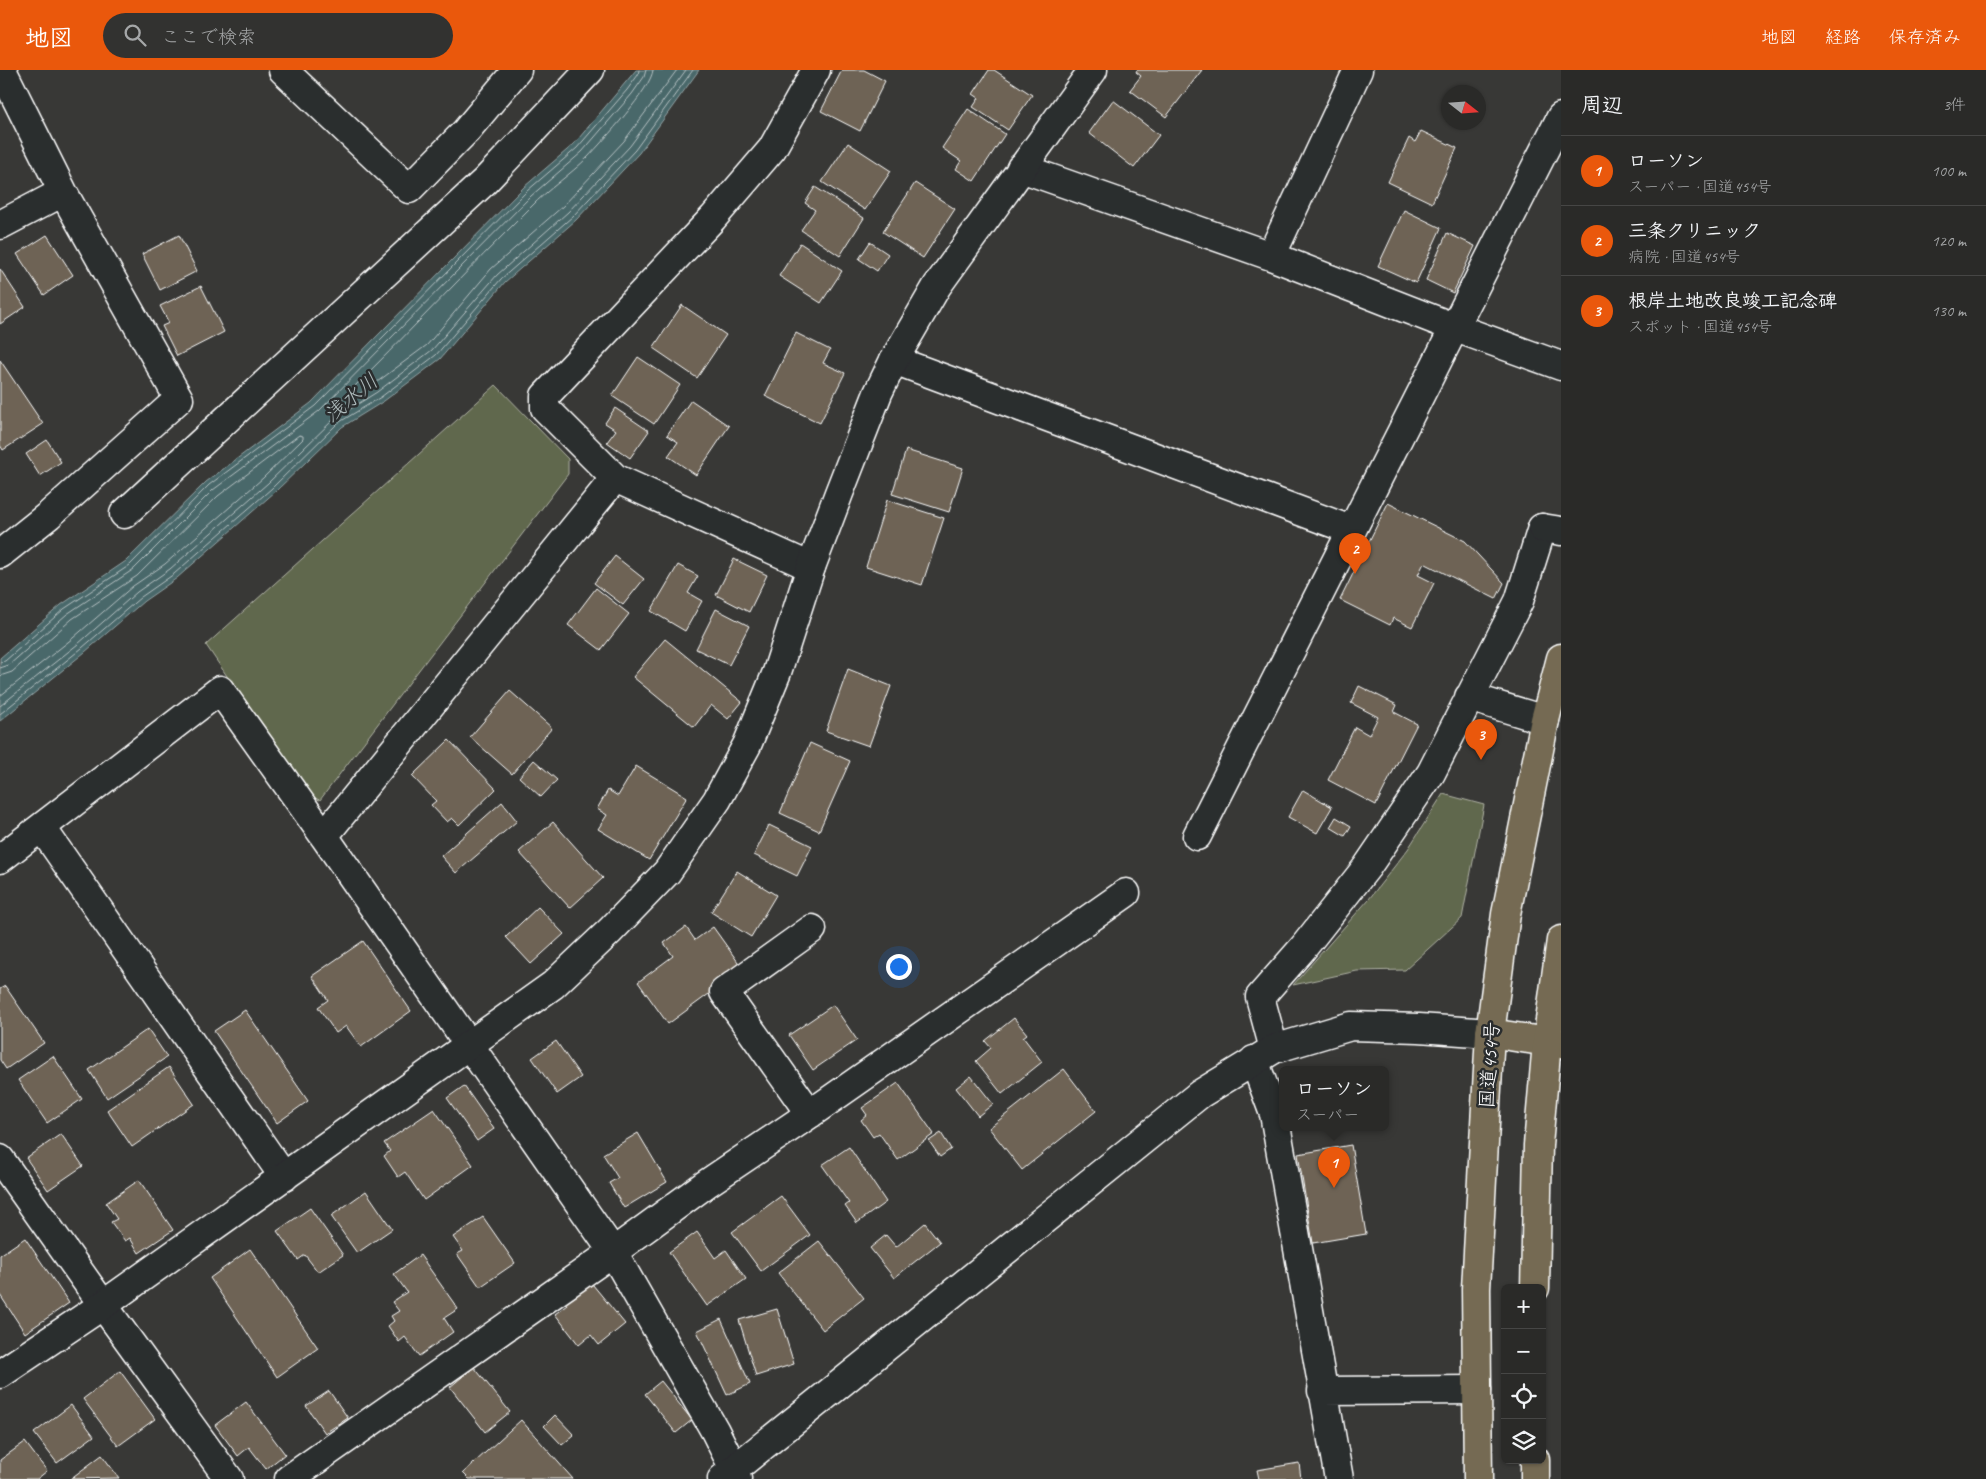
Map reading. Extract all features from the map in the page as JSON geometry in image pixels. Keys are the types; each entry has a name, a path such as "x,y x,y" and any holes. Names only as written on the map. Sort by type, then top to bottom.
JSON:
{"main road":[{"name":"国道454号","path":"1478,1479 1476,1289 1490,1033 1506,914 1545,720 1561,658"},
{"path":"1535,1284 1538,1145 1554,1043 1561,940"},
{"path":"1490,1033 1554,1043"},
{"path":"1535,1464 1535,1479"}],"street":[{"path":"0,554 50,515 179,399 63,192 2,70"},
{"path":"283,70 409,189 466,131 517,70"},
{"path":"124,514 485,181 590,70"},
{"path":"811,567 615,478 544,408 545,396 713,218 772,149 816,70"},
{"path":"0,1374 103,1305 553,985 610,931 667,872 717,800 747,744 777,672 811,567 878,393 894,360 937,286 1093,70"},
{"path":"1271,256 1358,70"},
{"path":"1197,836 1453,327 1561,117"},
{"path":"1021,168 1271,256 1453,327 1561,366"},
{"path":"0,225 63,192"},
{"path":"894,360 1351,530"},
{"path":"324,836 615,478"},
{"path":"1339,1479 1264,1054 1260,997 1304,948 1367,867 1431,773 1519,601 1551,530"},
{"path":"0,859 220,690 324,836 612,1252 710,1422 731,1476 1200,1094 1264,1054 1351,1026 1490,1033"},
{"path":"1469,698 1545,720"},
{"path":"42,828 284,1177"},
{"path":"289,1479 706,1184 810,1114 1126,893"},
{"path":"810,1114 724,992 812,929"},
{"path":"0,1159 229,1479"},
{"path":"1322,1391 1477,1390"}],"green space":[{"path":"496,385 568,459 568,474 320,800 308,796 206,645"},
{"path":"1443,794 1484,805 1462,918 1405,970 1357,971 1293,985 1369,899 1408,849"}],"water":[{"name":"浅水川","path":"636,70 699,70 639,153 576,220 505,282 440,359 384,401 342,427 276,491 177,578 144,601 0,721 0,658 61,605 126,561 206,482 311,403 524,187 574,144"}],"building":[{"path":"842,70 864,70 885,81 860,131 821,111"},
{"path":"989,70 994,70 1032,95 1008,130 973,107 979,98 973,94"},
{"path":"1137,70 1202,70 1166,117 1130,90 1141,76 1136,72"},
{"path":"1113,100 1159,135 1134,168 1089,133"},
{"path":"968,109 1005,134 974,181 956,169 961,161 942,148"},
{"path":"1421,131 1457,148 1432,203 1388,182 1409,138 1415,142"},
{"path":"848,143 891,171 865,210 822,182"},
{"path":"915,183 955,209 923,258 883,232"},
{"path":"815,187 864,218 840,256 801,230 815,210 805,203"},
{"path":"1404,210 1441,228 1416,283 1378,266"},
{"path":"1447,233 1475,246 1453,293 1426,280"},
{"path":"47,235 73,275 44,295 17,254"},
{"path":"179,235 197,271 160,290 142,254"},
{"path":"870,242 888,254 877,271 859,259"},
{"path":"800,243 842,271 821,303 779,276"},
{"path":"0,269 25,307 0,324"},
{"path":"201,286 224,332 177,356 162,326 169,323 160,306"},
{"path":"682,305 726,335 697,378 653,348"},
{"path":"796,333 830,350 823,363 845,373 820,423 765,396"},
{"path":"638,357 680,385 654,424 612,396"},
{"path":"0,360 43,424 3,450 0,445"},
{"path":"691,400 729,426 696,475 668,456 678,442 667,435"},
{"path":"615,408 649,431 630,458 607,442 616,430 605,423"},
{"path":"47,440 61,462 40,476 26,454"},
{"path":"906,450 963,468 949,512 892,494"},
{"path":"887,500 944,518 922,585 866,567"},
{"path":"1388,503 1465,541 1504,583 1496,599 1424,563 1418,575 1434,583 1412,627 1393,618 1390,625 1340,600"},
{"path":"615,556 644,579 623,605 594,583"},
{"path":"734,559 767,575 749,612 716,595"},
{"path":"678,565 698,576 688,593 702,601 685,631 651,611"},
{"path":"596,588 629,614 601,650 568,625"},
{"path":"716,609 749,626 729,665 696,649"},
{"path":"665,639 742,702 728,719 711,705 694,727 633,677"},
{"path":"848,669 891,686 869,746 826,731"},
{"path":"1359,686 1397,705 1394,712 1417,724 1376,805 1328,780 1355,727 1369,735 1378,717 1351,703"},
{"path":"510,691 552,728 512,774 470,737"},
{"path":"449,740 496,789 459,825 452,818 447,822 431,805 436,801 412,776"},
{"path":"810,743 850,761 819,831 780,813"},
{"path":"534,760 557,780 541,797 519,777"},
{"path":"636,766 687,797 649,860 598,829 607,815 597,809 608,790 618,796"},
{"path":"1303,790 1332,807 1317,833 1288,817"},
{"path":"502,802 517,821 456,873 441,856"},
{"path":"1336,817 1351,826 1345,836 1330,827"},
{"path":"553,822 603,878 570,908 519,852"},
{"path":"769,825 812,846 797,876 754,855"},
{"path":"737,871 776,895 751,937 711,912"},
{"path":"538,907 564,934 531,964 506,937"},
{"path":"686,927 695,940 713,927 743,969 668,1024 638,982 673,956 664,943"},
{"path":"363,941 411,1011 361,1047 346,1026 336,1033 318,1007 328,1000 312,976"},
{"path":"5,986 44,1043 6,1069 0,1060 0,989"},
{"path":"833,1005 857,1040 813,1070 789,1035"},
{"path":"245,1010 308,1101 277,1123 214,1031"},
{"path":"1014,1018 1027,1034 1023,1037 1042,1062 1002,1094 976,1061 991,1048 985,1041"},
{"path":"148,1029 167,1057 107,1098 89,1070"},
{"path":"556,1041 581,1077 557,1094 532,1058"},
{"path":"53,1056 82,1099 47,1123 18,1080"},
{"path":"169,1067 194,1104 132,1147 107,1110"},
{"path":"1064,1069 1096,1111 1022,1170 989,1128"},
{"path":"971,1076 993,1104 978,1116 956,1088"},
{"path":"898,1083 934,1134 898,1160 879,1133 873,1137 861,1120 867,1115 862,1108"},
{"path":"464,1086 494,1129 477,1141 447,1098"},
{"path":"434,1109 473,1165 424,1200 405,1172 398,1177 384,1156 390,1151 384,1143"},
{"path":"638,1133 667,1182 624,1208 609,1183 618,1178 603,1154"},
{"path":"941,1133 951,1149 940,1157 929,1141"},
{"path":"61,1134 83,1166 48,1190 26,1158"},
{"path":"1351,1145 1366,1234 1313,1243 1298,1154"},
{"path":"849,1147 886,1202 857,1223 845,1206 849,1203 822,1165"},
{"path":"139,1180 173,1230 139,1253 130,1238 125,1241 111,1222 117,1219 106,1203"},
{"path":"366,1191 392,1229 357,1253 331,1216"},
{"path":"781,1196 810,1235 761,1271 732,1232"},
{"path":"310,1208 343,1255 318,1272 305,1255 298,1260 277,1231"},
{"path":"483,1217 515,1263 480,1287 457,1254 463,1251 453,1237"},
{"path":"925,1223 940,1242 894,1278 870,1248 886,1235 896,1247"},
{"path":"697,1232 715,1258 726,1250 746,1279 707,1306 669,1252"},
{"path":"25,1238 69,1303 25,1333 0,1295 0,1255"},
{"path":"819,1241 864,1298 823,1330 778,1273"},
{"path":"250,1249 318,1348 277,1377 210,1278"},
{"path":"420,1255 458,1309 444,1318 453,1332 419,1356 405,1337 399,1342 388,1326 394,1321 391,1316 399,1311 392,1302 407,1292 394,1274"},
{"path":"588,1279 625,1324 599,1345 591,1335 579,1345 555,1314 567,1305 563,1300"},
{"path":"777,1309 794,1364 756,1376 739,1320"},
{"path":"721,1319 750,1384 727,1395 697,1331"},
{"path":"474,1367 510,1412 485,1432 450,1387"},
{"path":"120,1371 155,1419 118,1446 83,1399"},
{"path":"661,1381 692,1420 676,1433 645,1394"},
{"path":"329,1391 348,1418 325,1433 306,1406"},
{"path":"246,1402 285,1454 266,1469 249,1447 238,1456 215,1425"},
{"path":"71,1405 94,1436 57,1463 34,1433"},
{"path":"555,1415 574,1435 562,1445 544,1426"},
{"path":"521,1420 573,1479 469,1479 463,1473"},
{"path":"25,1442 47,1471 37,1479 0,1479 0,1460"},
{"path":"102,1455 119,1478 70,1479"},
{"path":"1299,1463 1301,1479 1259,1479 1257,1470"}],"place":[{"name":"三条クリニック","path":"1355,574"},
{"name":"根岸土地改良竣工記念碑","path":"1481,760"},
{"name":"ローソン","path":"1334,1188"}]}
